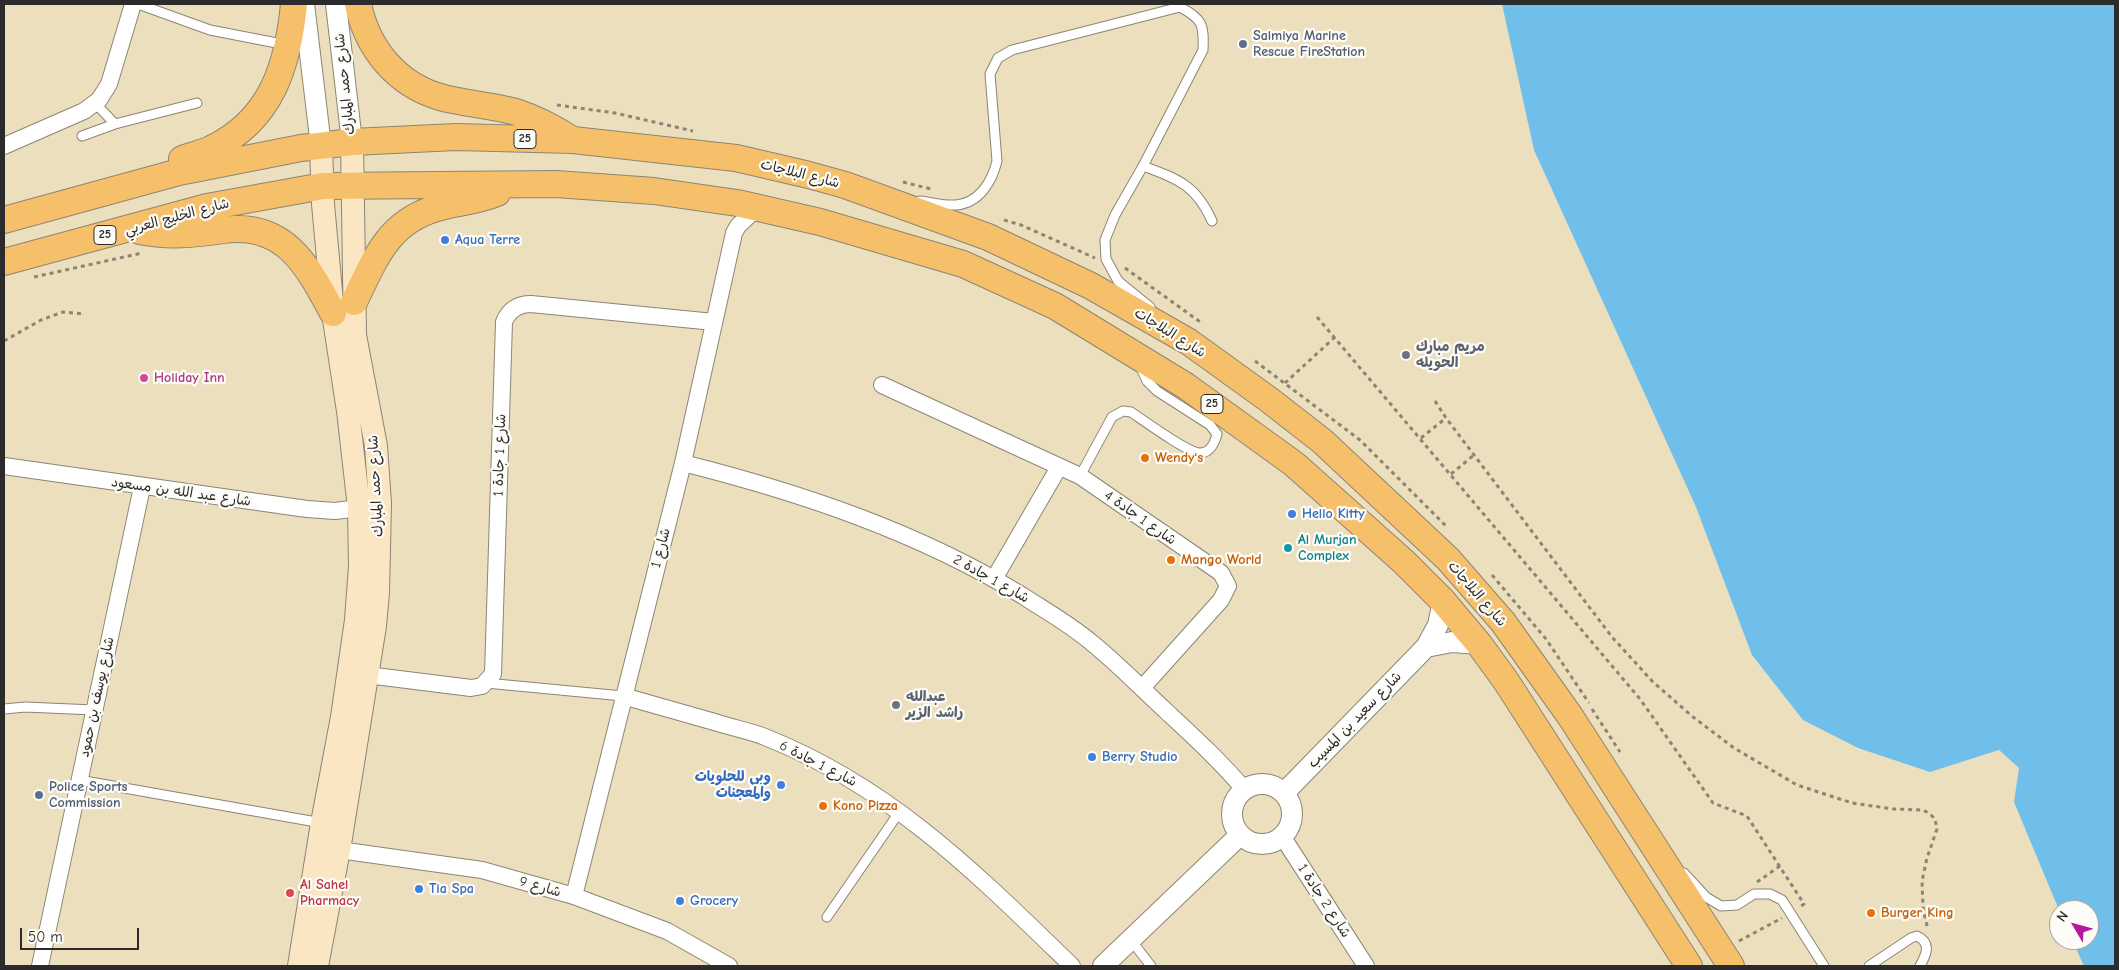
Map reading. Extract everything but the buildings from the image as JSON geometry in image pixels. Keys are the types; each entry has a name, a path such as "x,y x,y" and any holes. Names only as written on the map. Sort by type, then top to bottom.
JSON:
{"main road":[{"path":"107,191 146,172 211,149 240,130 263,105 280,76 289,45 294,4"},
{"path":"358,4 365,28 377,52 395,72 417,88 442,98 517,113 555,129 573,140"},
{"name":"شارع البلاجات","path":"352,142 456,137 573,140 736,158 809,175 881,198 980,234 1040,260 1099,290 1189,342 1322,441 1427,539 1470,583 1503,622 1570,716 1726,959"},
{"name":"25","path":"4,220 179,172 311,147 352,142"},
{"name":"شارع حمد المبارك","path":"299,966 322,823 342,717 356,620 360,566 359,508 348,411 344,308 354,193 352,142"},
{"path":"311,147 309,160 310,175 317,193"},
{"name":"25","path":"354,193 556,184 654,191 737,203 820,222 962,264 1055,306 1186,386 1294,464 1375,535 1443,601 1479,644 1506,681 1682,963"},
{"path":"130,229 179,235 237,229 256,232 274,238 290,248 303,261 344,308 376,256 393,234 404,225 430,210 483,198 513,185"},
{"name":"شارع حمد المبارك","path":"317,193 344,308 355,335 376,446 380,503 378,592 375,626 339,850 317,966"},
{"name":"شارع الخليج العربي","path":"4,262 207,207 317,193 354,193"}],"street":[{"path":"4,146 84,111 95,103 109,84 133,4"},
{"path":"304,4 311,147"},
{"name":"شارع حمد المبارك","path":"336,4 352,142"},
{"name":"شارع 1","path":"574,896 623,696 684,463 734,233 738,226 758,207"},
{"name":"شارع 1 جادة 1","path":"486,683 494,668 504,322 507,315 517,306 531,304 714,322"},
{"name":"شارع 1 جادة 4","path":"882,385 1080,476 1220,573 1228,586 1221,600 1142,688"},
{"name":"شارع 1 جادة 2","path":"684,463 784,491 874,522 935,548 994,579 1044,609 1091,642 1205,746 1244,789"},
{"name":"شارع عبد الله بن مسعود","path":"4,466 308,509 335,511 359,508"},
{"path":"994,579 1059,467"},
{"name":"شارع يوسف بن حمود","path":"40,966 142,487"},
{"name":"شارع سعيد بن المسيب","path":"1284,793 1426,648 1438,625 1443,601"},
{"path":"1426,648 1452,642 1479,644"},
{"path":"367,675 471,688 486,683"},
{"name":"شارع 1 جادة 6","path":"623,696 764,736 856,782 900,812 963,861 1072,966"},
{"path":"1269,784 1284,793 1288,799 1292,815 1287,830 1282,836 1269,843 1261,844 1246,840 1240,835 1232,820 1232,811 1233,803 1244,789 1252,785 1269,784"},
{"path":"1103,966 1240,835"},
{"name":"شارع 2 جادة 1","path":"1282,836 1366,966"},
{"name":"شارع 9","path":"339,850 482,870 574,896 667,931 729,966"}],"lane":[{"path":"138,4 210,30 289,45"},
{"path":"881,198 956,205 975,199 986,188 994,176 996,162 990,74 998,58 1012,50 1180,7 1196,15 1204,32 1203,50 1143,166 1115,215 1105,240 1106,259 1118,281 1189,342"},
{"path":"95,103 115,124"},
{"path":"82,136 115,124 197,103"},
{"path":"1143,166 1179,180 1187,186 1202,202 1212,221"},
{"path":"1080,476 1112,417 1123,411 1131,412 1187,448 1199,453 1206,451 1215,443 1217,434 1210,425 1156,391 1147,381 1135,355"},
{"path":"486,683 623,696"},
{"path":"4,709 25,707 94,710"},
{"path":"79,780 322,823"},
{"path":"827,917 900,812"},
{"path":"1631,813 1706,897 1721,906 1737,905 1754,894 1770,894 1782,900 1824,966"},
{"path":"1870,966 1911,938 1917,936 1926,944 1927,954 1920,966"},
{"path":"1131,940 1151,966"}],"path":[{"path":"548,104 615,113 702,133"},
{"path":"32,278 144,252"},
{"path":"4,340 41,320 64,312 85,314"},
{"path":"1317,317 1640,699 1713,803 1748,816 1780,866 1804,904 1726,959"},
{"path":"1285,383 1335,337"},
{"path":"1435,401 1612,637 1653,682 1693,717 1734,748 1797,785 1852,803 1893,809 1923,810 1935,819 1937,828 1922,881 1923,908 1929,933"},
{"path":"1421,438 1446,418"},
{"path":"1451,474 1474,455"},
{"path":"1487,570 1507,591 1546,640 1625,760"},
{"path":"1752,886 1780,866"}],"water":[{"path":"1502,4 2115,4 2115,966 2084,966 2077,950 2099,950 2099,900 2055,900 2014,802 2019,768 1999,750 1930,772 1858,748 1803,720 1752,655 1696,507 1534,150"}],"place":[{"name":"Salmiya Marine Rescue FireStation","path":"1243,44"},
{"name":"Aqua Terre","path":"445,240"},
{"name":"مريم مبارك الحويله","path":"1406,355"},
{"name":"Holiday Inn","path":"144,378"},
{"name":"Wendy's","path":"1145,458"},
{"name":"Hello Kitty","path":"1292,514"},
{"name":"Al Murjan Complex","path":"1288,548"},
{"name":"Mango World","path":"1171,560"},
{"name":"عبدالله راشد الزير","path":"896,705"},
{"name":"Berry Studio","path":"1092,757"},
{"name":"وبي للحلويات والمعجنات","path":"781,785"},
{"name":"Police Sports Commission","path":"39,795"},
{"name":"Kono Pizza","path":"823,806"},
{"name":"Tia Spa","path":"419,889"},
{"name":"Al Sahel Pharmacy","path":"290,893"},
{"name":"Grocery","path":"680,901"},
{"name":"Burger King","path":"1871,913"}]}
